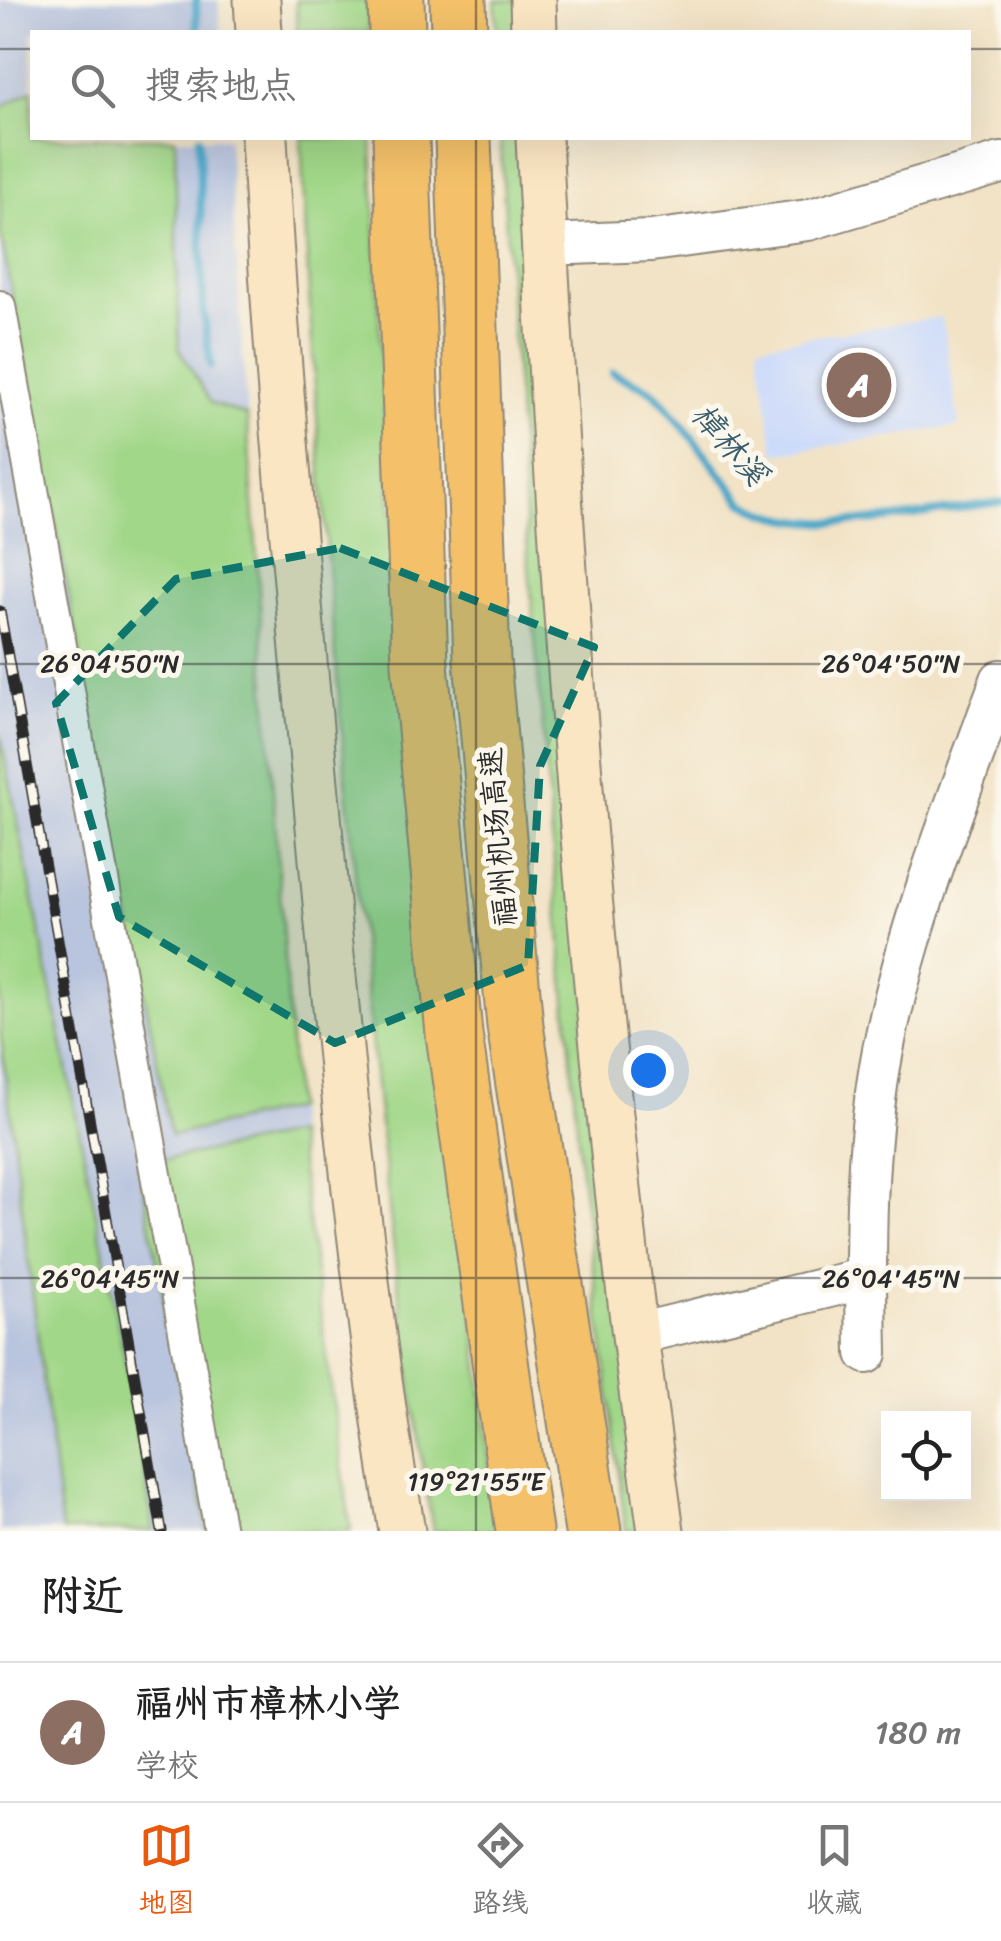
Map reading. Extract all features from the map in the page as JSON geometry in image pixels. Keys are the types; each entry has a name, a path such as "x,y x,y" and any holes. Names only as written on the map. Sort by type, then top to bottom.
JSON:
{"highway":[{"path":"396,0 397,30"},
{"path":"458,0 459,30"},
{"name":"福州机场高速","path":"401,140 420,664 454,1034 524,1531"},
{"name":"福州机场高速","path":"463,140 482,660 515,1026 593,1531"}],"main road":[{"path":"257,0 259,30"},
{"path":"532,0 534,30"},
{"path":"264,140 272,304 336,1020 372,1353 402,1531"},
{"path":"539,140 582,822 633,1335 661,1531"}],"street":[{"path":"544,246 651,240 808,220 1001,163"},
{"path":"0,306 220,1531"},
{"path":"866,1353 866,1278 882,1052 924,891 1001,680"},
{"path":"633,1335 866,1278"}],"highlighted area":[{"path":"340,548 594,647 540,766 528,965 335,1043 119,917 56,703 176,579"}],"shaded area":[{"path":"0,0 218,0 221,30 30,30 30,140 228,140 296,1134 139,1165 208,1531 0,1531"},
{"path":"942,317 959,426 775,454 758,345"}],"green space":[{"path":"296,0 368,0 369,30 297,30"},
{"path":"495,0 519,0 521,30 497,30"},
{"path":"30,91 30,140 175,140 179,348 211,403 247,416 295,1108 171,1136 0,231 0,108"},
{"path":"301,140 372,140 380,337 400,639 497,1531 433,1531 411,1383 384,1160 342,737"},
{"path":"500,140 525,140 651,1531 626,1531 580,1164 527,546"},
{"path":"0,733 125,1359 154,1531 62,1531 0,1031"},
{"path":"296,1134 351,1531 208,1531 139,1165"}],"waterway":[{"path":"196,0 197,30"},
{"path":"199,140 203,309 211,366"},
{"name":"樟林溪","path":"613,373 651,390 743,502 770,514 800,521 868,521 1001,502"}],"railway":[{"path":"0,611 162,1531"}],"place":[{"name":"福州市樟林小学","path":"859,385"}]}
